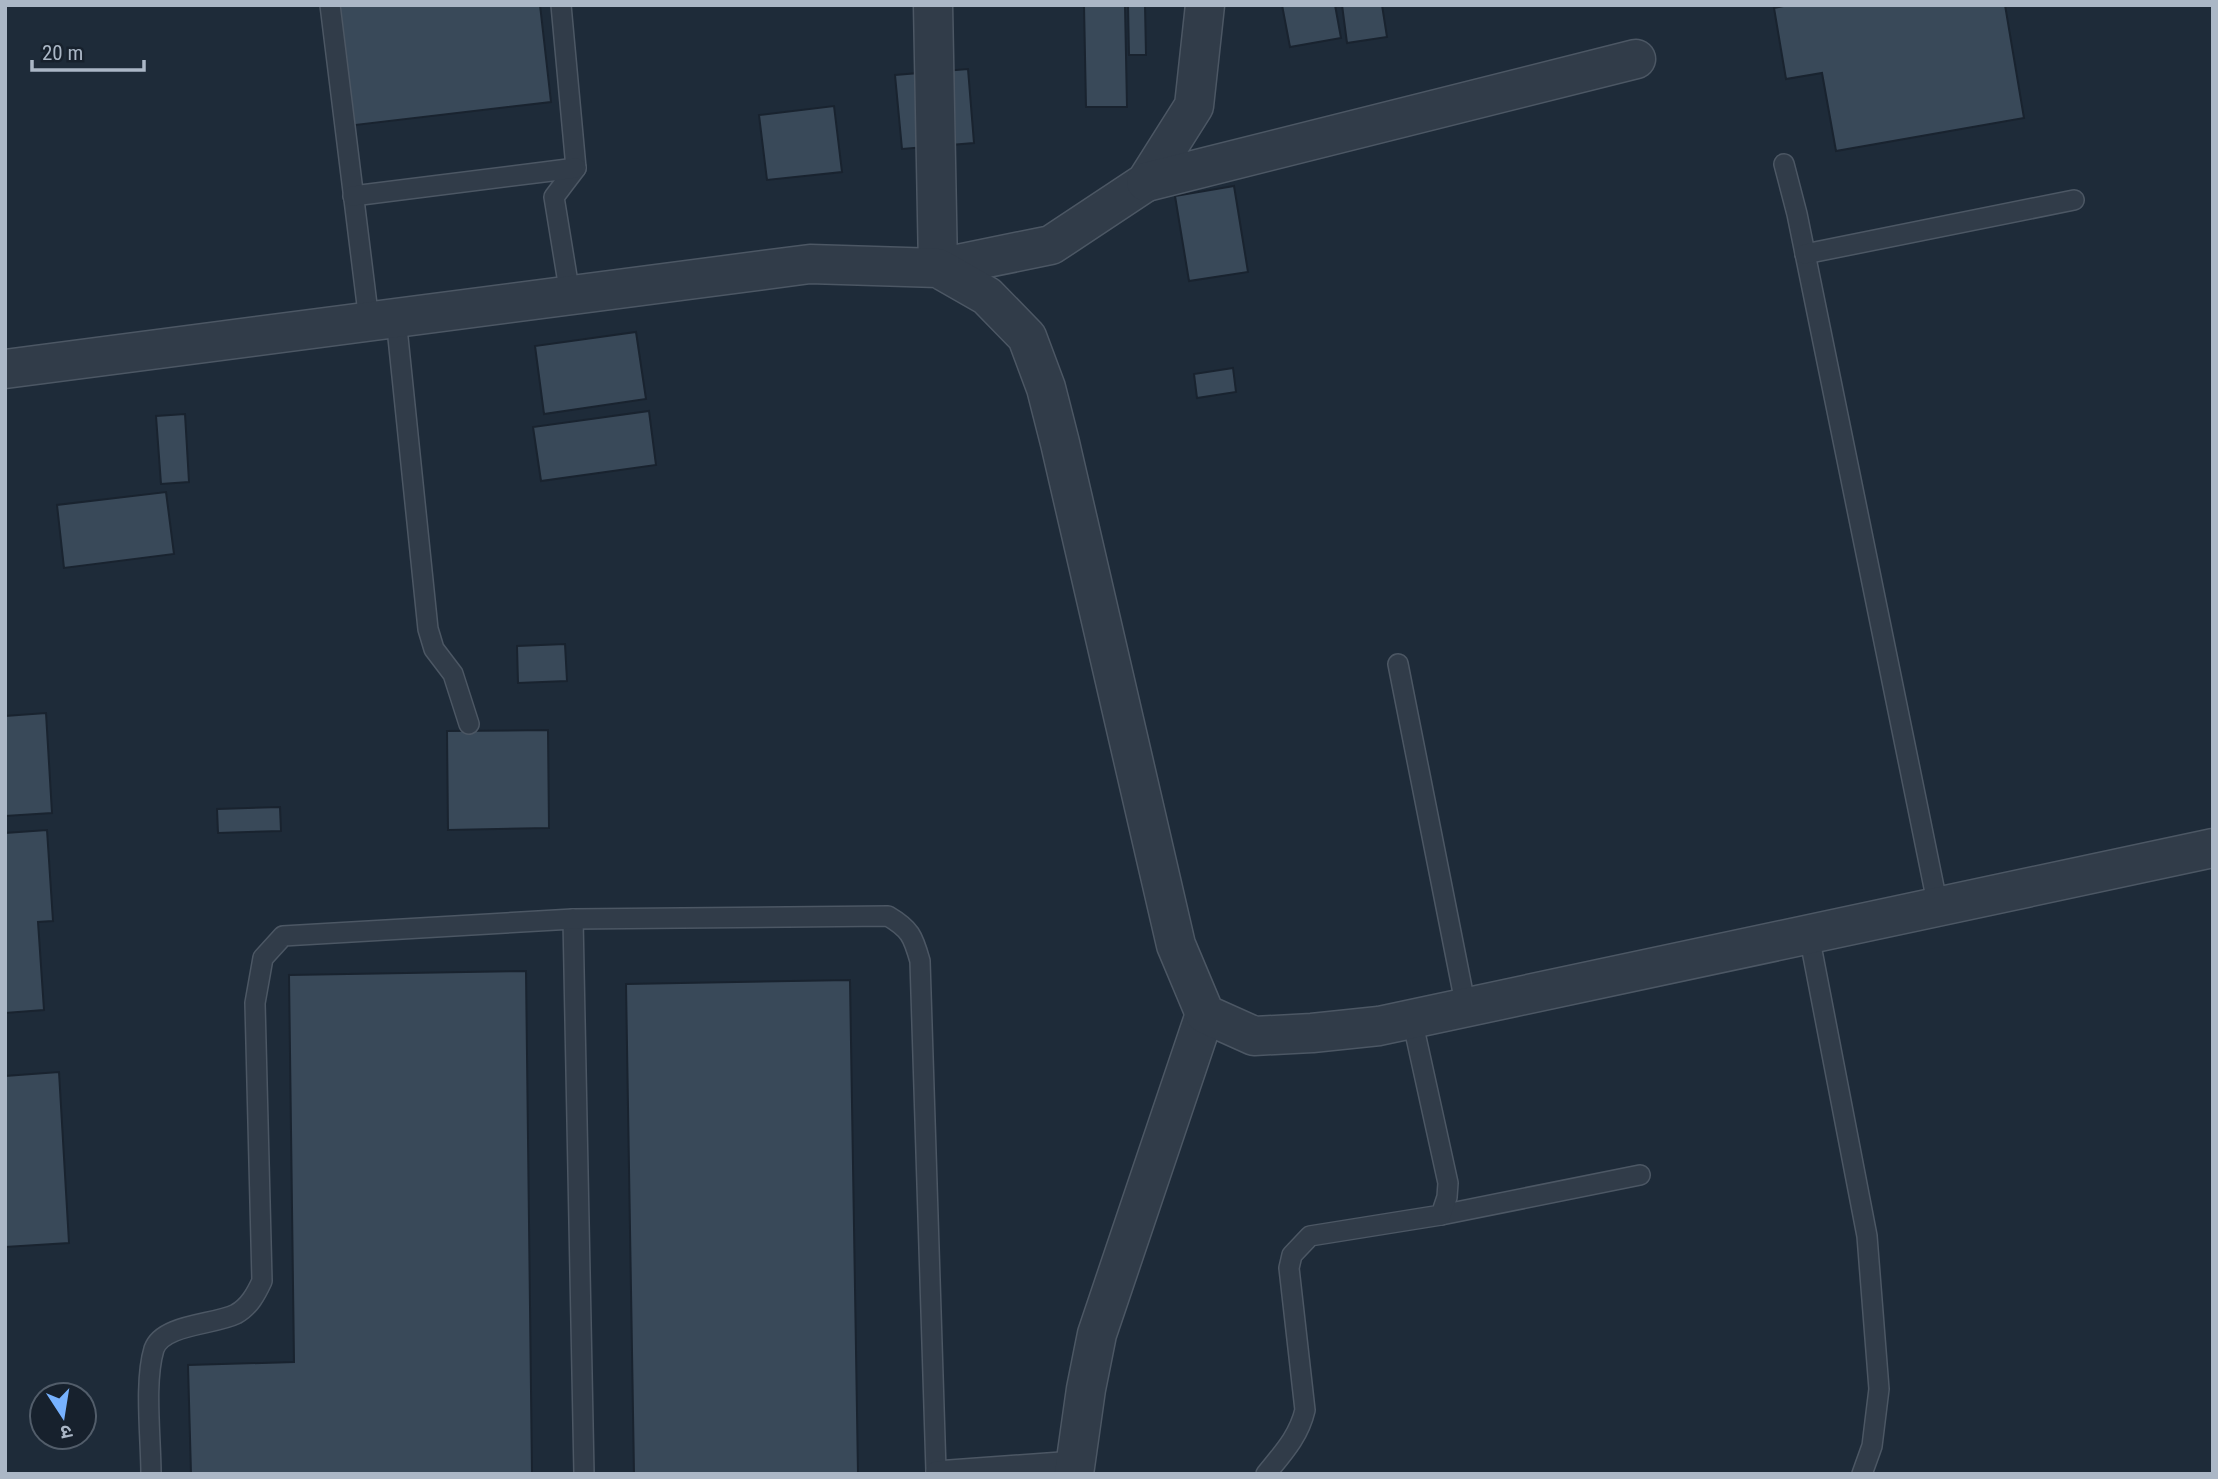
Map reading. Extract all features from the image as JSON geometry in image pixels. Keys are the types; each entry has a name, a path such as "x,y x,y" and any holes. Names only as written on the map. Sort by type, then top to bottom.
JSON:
{"street":[{"path":"933,5 938,268"},
{"path":"1146,181 1194,106 1205,5"},
{"path":"5,369 810,264 938,268 1051,245 1146,181 1636,59"},
{"path":"938,268 987,296 1027,337 1046,388 1177,945 1205,1014 1097,1334 1075,1467"},
{"path":"1205,1014 1254,1036 1312,1034 1379,1026 2213,848"}],"lane":[{"path":"330,5 354,197 383,319 428,629 434,649 453,674 469,724"},
{"path":"561,5 576,167 554,197 570,295"},
{"path":"1784,164 1805,254 1938,907"},
{"path":"354,197 576,167"},
{"path":"1805,254 2074,200"},
{"path":"1398,664 1466,1008"},
{"path":"151,1474 150,1372 155,1346 167,1333 237,1314 254,1299 262,1281 255,1003 263,958 283,936 573,919 888,916 905,926 914,940 920,961 936,1472 1075,1467"},
{"path":"573,919 584,1474"},
{"path":"1809,935 1867,1236 1879,1389 1872,1446 1862,1474"},
{"path":"1412,1019 1448,1183 1447,1197 1441,1214"},
{"path":"1266,1474 1294,1440 1305,1410 1289,1268 1292,1255 1310,1236 1441,1214 1640,1175"}],"building":[{"path":"335,5 540,5 551,102 347,126"},
{"path":"1084,5 1125,5 1127,107 1086,107"},
{"path":"1128,5 1145,5 1146,55 1129,55"},
{"path":"1282,5 1335,5 1341,38 1290,47"},
{"path":"1342,5 1382,5 1387,37 1347,43"},
{"path":"1788,5 2005,5 2024,118 1836,151 1822,73 1786,79 1774,8"},
{"path":"968,69 974,143 902,149 895,75"},
{"path":"834,106 842,172 767,180 759,115"},
{"path":"1234,186 1248,272 1189,281 1175,196"},
{"path":"636,332 646,399 544,414 535,346"},
{"path":"1233,368 1236,392 1197,398 1194,374"},
{"path":"649,411 656,465 541,481 533,427"},
{"path":"185,414 189,482 161,484 156,416"},
{"path":"166,492 174,554 64,568 57,505"},
{"path":"565,644 567,681 518,683 517,646"},
{"path":"46,713 52,813 5,816 5,716"},
{"path":"548,730 549,828 448,830 447,731"},
{"path":"280,807 281,831 218,833 217,809"},
{"path":"47,830 53,921 38,922 44,1010 5,1013 5,833"},
{"path":"526,971 532,1474 191,1474 188,1365 294,1362 289,975"},
{"path":"850,980 858,1474 634,1474 626,984"},
{"path":"59,1072 69,1243 5,1247 5,1076"}]}
